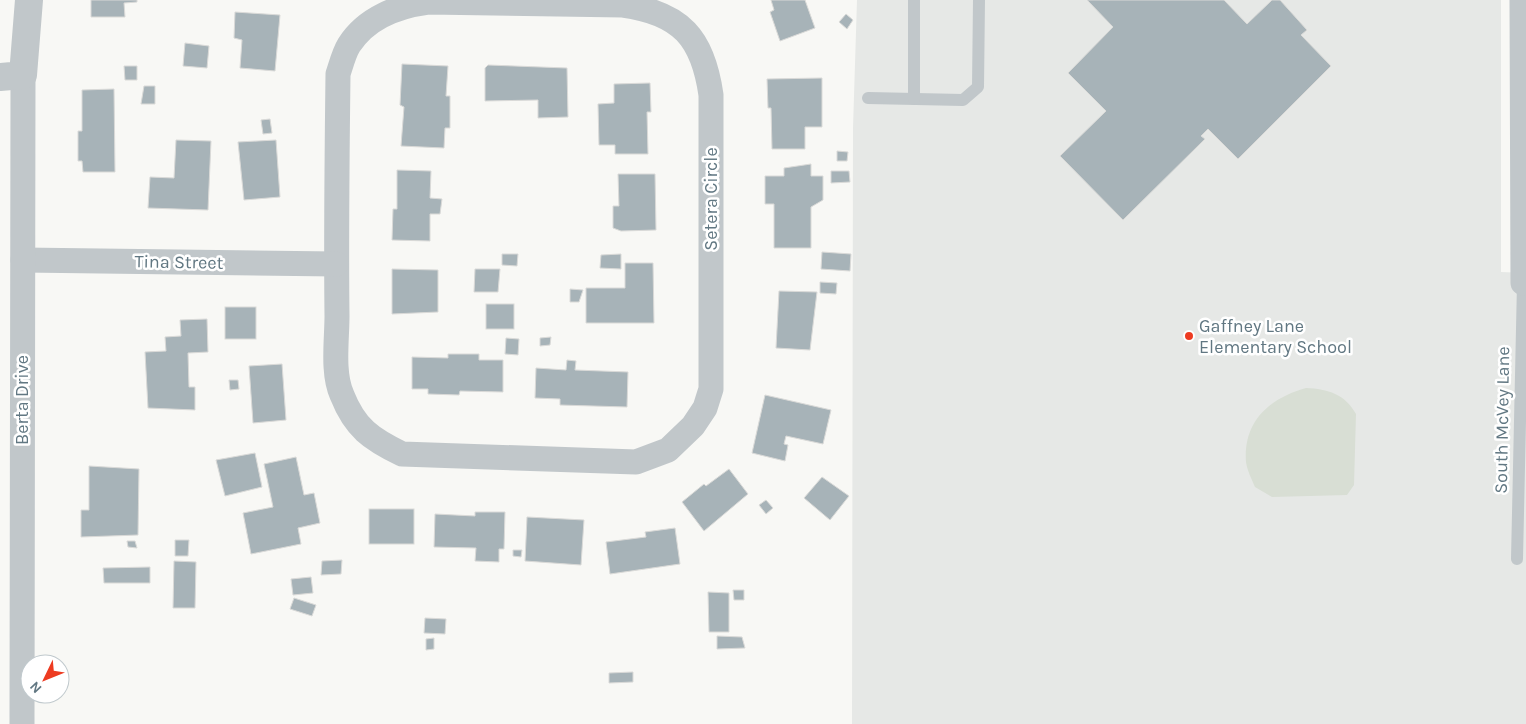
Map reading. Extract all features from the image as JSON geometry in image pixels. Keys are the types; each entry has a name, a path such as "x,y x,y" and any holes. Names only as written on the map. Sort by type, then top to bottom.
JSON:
{"street":[{"path":"11,76 29,0"},
{"path":"1522,0 1523,283"},
{"name":"Setera Circle","path":"428,2 623,5 643,8 663,15 682,26 699,50 707,69 711,95 711,388 701,414 693,426 668,450 636,462 402,454 374,441 360,427 341,394 337,375 336,264 338,74 348,46 373,21 405,5 428,2"},
{"name":"Berta Drive","path":"11,76 23,260 22,724"},
{"name":"Tina Street","path":"23,260 336,264"}],"lane":[{"path":"914,0 914,99"},
{"path":"868,98 963,100 978,87 979,0"},
{"name":"South McVey Lane","path":"1517,559 1523,283"}],"shaded area":[{"name":"Gaffney Lane Elementary School","path":"857,0 1501,0 1501,272 1526,273 1526,724 852,724 853,128"},
{"path":"1306,388 1329,391 1341,397 1352,407 1356,414 1354,485 1347,495 1272,497 1255,487 1247,468 1246,447 1249,435 1261,413 1281,398"}],"building":[{"path":"91,0 137,0 137,2 124,3 125,17 91,17"},
{"path":"771,0 805,0 815,28 780,41 770,12 774,10"},
{"path":"1087,0 1224,0 1247,24 1272,0 1280,0 1307,30 1301,35 1331,66 1238,159 1208,129 1201,136 1205,139 1123,220 1060,156 1106,111 1068,73 1113,27"},
{"path":"235,12 280,15 275,71 240,68 242,40 234,38"},
{"path":"846,14 853,20 847,29 839,22"},
{"path":"185,43 209,46 207,68 183,66"},
{"path":"402,64 448,66 446,96 450,96 450,128 445,128 444,148 401,146 404,107 400,105"},
{"path":"488,65 567,68 568,117 538,118 538,100 485,101 485,68"},
{"path":"124,66 137,66 137,80 125,80"},
{"path":"822,78 822,127 805,127 805,149 772,149 771,108 768,108 767,79"},
{"path":"650,83 651,112 647,112 648,154 615,154 615,145 599,145 598,104 614,103 614,84"},
{"path":"144,86 155,86 155,104 141,104"},
{"path":"114,89 115,172 83,172 82,161 78,161 78,131 82,131 82,90"},
{"path":"270,119 272,133 263,134 261,120"},
{"path":"176,140 211,141 208,210 148,208 150,177 174,178"},
{"path":"276,140 280,197 244,200 238,142"},
{"path":"837,151 848,152 847,161 837,161"},
{"path":"811,164 811,176 823,176 823,200 811,207 811,248 774,248 774,204 765,204 765,176 784,176 784,168"},
{"path":"397,170 431,171 430,198 442,199 440,214 430,214 430,241 392,240 393,209 397,209"},
{"path":"831,171 849,171 850,182 831,183"},
{"path":"618,174 655,174 656,230 621,231 613,228 613,206 619,206"},
{"path":"822,252 851,254 850,271 821,269"},
{"path":"502,254 518,254 517,266 502,265"},
{"path":"621,254 621,269 600,268 601,255"},
{"path":"625,263 653,263 654,323 586,323 586,288 625,288"},
{"path":"392,269 438,270 438,312 392,314"},
{"path":"475,269 500,269 498,292 474,292"},
{"path":"820,282 837,283 836,294 820,293"},
{"path":"570,289 583,290 579,302 570,302"},
{"path":"779,291 817,292 810,350 776,348"},
{"path":"486,304 514,304 514,329 486,329"},
{"path":"225,307 256,307 256,339 225,339"},
{"path":"207,319 208,352 188,353 189,387 195,387 195,410 148,408 145,352 166,351 165,337 181,336 180,320"},
{"path":"551,337 550,345 540,346 540,338"},
{"path":"506,338 519,339 518,355 505,354"},
{"path":"448,354 479,354 479,360 503,360 503,392 460,391 459,395 428,394 428,389 412,389 412,357 448,358"},
{"path":"567,360 576,361 575,370 628,372 627,407 560,405 560,399 535,398 536,368 566,370"},
{"path":"282,364 286,420 253,423 249,366"},
{"path":"229,380 238,380 239,389 230,390"},
{"path":"765,395 831,410 823,444 786,436 784,444 788,445 785,461 752,453"},
{"path":"255,453 262,487 225,496 216,460"},
{"path":"296,457 304,495 314,493 320,523 298,528 301,544 251,554 243,513 273,507 264,464"},
{"path":"89,466 139,469 138,535 81,537 81,510 89,510"},
{"path":"729,469 748,494 704,531 682,502 704,484 706,486"},
{"path":"822,477 849,496 830,520 804,498"},
{"path":"766,500 773,508 766,514 759,505"},
{"path":"369,509 414,509 414,544 369,544"},
{"path":"475,512 505,512 504,549 499,549 499,562 475,561 476,548 434,547 435,514 475,516"},
{"path":"527,517 584,520 581,565 525,561"},
{"path":"675,528 680,564 610,574 606,542 646,537 645,532"},
{"path":"175,540 189,540 188,556 175,556"},
{"path":"127,541 135,541 137,548 128,547"},
{"path":"513,550 522,550 521,557 513,556"},
{"path":"342,560 341,574 321,575 322,561"},
{"path":"174,561 196,562 195,608 173,608"},
{"path":"150,567 150,583 104,583 103,568"},
{"path":"311,577 313,593 293,595 291,579"},
{"path":"733,590 744,590 744,600 734,600"},
{"path":"708,592 729,593 729,632 709,632"},
{"path":"294,598 316,605 312,616 290,609"},
{"path":"425,618 446,619 445,634 424,633"},
{"path":"717,636 742,637 745,648 717,649"},
{"path":"434,638 434,649 426,650 426,639"},
{"path":"633,672 633,682 609,683 609,673"}],"place":[{"name":"Gaffney Lane Elementary School","path":"1189,336"}]}
